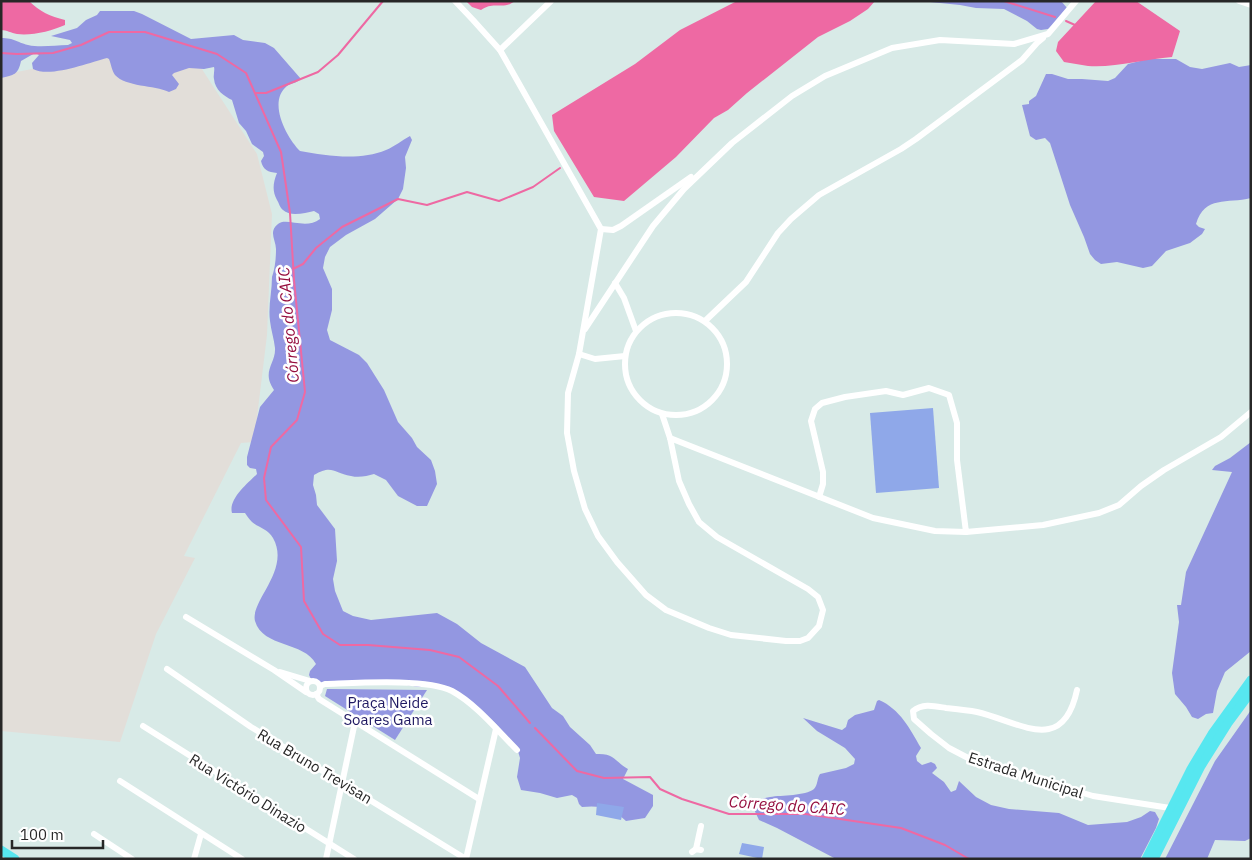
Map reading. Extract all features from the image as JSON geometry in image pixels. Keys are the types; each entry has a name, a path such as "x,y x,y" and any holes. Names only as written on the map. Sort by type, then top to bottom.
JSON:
{"main road":[{"path":"1146,859 1170,808 1212,734 1251,680"},
{"path":"1154,859 1201,766 1251,692"},
{"path":"1,850 15,859"}],"street":[{"path":"455,1 500,50 601,229 579,354 568,393 567,433 574,471 585,509 598,536 617,562 646,595 666,610 731,635 771,641 800,641 808,638 819,626 823,610 818,597 808,588 717,537 699,522 679,481 670,438 662,414"},
{"path":"500,50 550,1"},
{"path":"705,321 746,282 783,226 819,195 901,149 1022,60 1048,34 1076,1"},
{"path":"1239,1 1251,6"},
{"path":"582,332 653,226 684,189 706,166 752,126 792,96 825,76 892,48 940,40 1014,44 1048,34"},
{"path":"1025,41 1029,51"},
{"path":"601,229 613,230 621,226 706,166"},
{"path":"616,283 624,298 636,331"},
{"path":"676,312 691,314 705,321 717,332 724,346 728,362 726,378 719,393 708,405 693,413 678,416 662,414 648,408 637,398 629,386 624,371 625,356 629,343 636,331 647,321 661,314 676,312"},
{"path":"579,354 595,359 625,356"},
{"path":"819,497 823,472 811,421 815,409 822,403 845,397 886,392 903,395 929,388 949,395 957,423 957,460 966,532"},
{"path":"670,438 873,518 935,531 966,532 1043,525 1099,513 1119,505 1164,470 1221,437 1251,412"},
{"path":"186,617 274,670 311,695 320,691 317,681 274,670"},
{"name":"Rua Bruno Trevisan","path":"167,669 251,727 466,859"},
{"path":"306,692 305,687 310,680"},
{"path":"320,686 326,684 379,683 438,686 452,691 468,702 517,750"},
{"name":"Estrada Municipal","path":"1078,690 1074,707 1064,721 1053,728 1032,730 977,712 929,705 919,706 913,711 914,719 948,748 970,759 1092,796 1170,808"},
{"path":"316,694 320,699 355,722 479,799"},
{"path":"326,859 355,722"},
{"name":"Rua Victório Dinazio","path":"143,726 354,859"},
{"path":"466,859 496,729"},
{"path":"120,780 242,859"},
{"path":"696,850 701,826"},
{"path":"94,834 132,859"},
{"path":"194,859 201,834"}],"shaded area":[{"path":"1,1 29,1 46,13 65,20 65,25 35,34 17,34 1,30"},
{"path":"466,1 515,1 506,5 486,7 481,10 472,7"},
{"path":"737,1 875,1 868,9 850,21 818,37 728,110 714,118 676,157 624,201 594,197 554,131 552,115 635,64 680,30"},
{"path":"1096,1 1136,1 1180,31 1172,57 1119,65 1098,66 1064,62 1056,51 1058,42"},
{"path":"135,49 198,63 257,154 272,214 267,335 254,442 241,443 184,556 195,558 156,634 120,742 1,731 1,75"},
{"path":"933,408 939,488 876,493 870,413"},
{"path":"597,803 624,807 621,820 596,815"},
{"path":"742,843 764,847 762,859 739,854"}],"green space":[{"path":"920,1 1061,1 1068,9 1055,24 1048,29 1041,30 1004,9 976,8"},
{"path":"100,11 134,11 191,39 234,35 243,40 265,43 274,48 301,79 287,86 281,93 279,101 281,120 290,138 300,151 332,156 365,156 389,149 410,136 412,140 405,157 406,168 403,189 398,199 375,219 346,235 330,247 325,257 323,268 332,289 332,310 327,330 330,340 359,355 367,363 384,390 398,422 417,447 431,460 437,484 427,506 417,506 398,496 386,480 374,474 354,477 333,470 325,470 314,475 313,485 317,505 335,529 337,561 333,579 335,591 343,611 353,616 371,620 437,613 457,624 481,643 525,667 552,708 563,716 570,727 590,745 596,754 614,758 628,769 623,779 653,795 653,806 645,818 626,821 606,808 582,807 577,798 572,795 557,798 521,790 517,777 520,758 517,748 496,724 472,702 440,687 419,687 376,680 317,683 312,681 309,675 316,664 310,657 303,651 266,636 259,630 255,621 255,613 274,573 277,562 277,550 269,533 252,522 245,513 232,513 232,508 236,497 257,474 256,469 250,468 247,465 247,457 260,407 274,390 269,378 275,354 270,324 272,277 276,256 273,230 282,222 303,224 315,222 320,219 319,214 314,211 298,214 290,213 281,208 275,197 274,190 277,173 263,167 261,161 264,156 263,152 252,144 246,131 239,123 232,100 216,86 214,67 204,69 189,68 174,73 172,75 179,84 176,89 169,92 120,79 115,75 107,58 59,71 49,72 33,69 32,63 39,55 35,53 21,61 15,74 1,78 1,38 13,39 33,46 68,45 72,43 70,40 51,36 77,28"},
{"path":"1148,59 1176,59 1190,67 1202,69 1230,63 1239,67 1251,65 1251,198 1218,202 1205,209 1196,224 1205,229 1202,234 1190,243 1166,251 1152,266 1143,268 1117,262 1101,264 1090,254 1070,205 1050,143 1045,138 1036,140 1030,136 1022,105 1029,104 1029,101 1036,96 1046,74 1068,79 1108,81 1115,78 1128,64"},
{"path":"1251,442 1251,651 1225,672 1217,691 1213,713 1206,714 1198,719 1192,717 1175,694 1172,673 1179,622 1177,605 1181,605 1186,572 1232,472 1212,470"},
{"name":"Praça Neide Soares Gama","path":"327,689 427,690 395,740 325,696"},
{"path":"879,700 899,714 913,734 921,748 916,756 917,761 922,765 931,762 935,764 937,768 932,773 944,782 951,792 956,790 959,781 976,797 991,805 1009,809 1059,813 1088,825 1127,822 1141,817 1150,811 1155,812 1159,819 1140,859 836,859 759,820 751,803 770,797 810,791 817,784 820,774 846,768 854,764 855,759 845,748 817,731 803,718 842,730 846,727 848,720 855,715 874,710"},
{"path":"1251,710 1251,838 1245,841 1215,840 1207,859 1165,859 1215,761"}],"waterway":[{"path":"256,93 266,93 318,72 338,55 383,1"},
{"path":"1004,1 1055,17"},
{"path":"1066,21 1075,25"},
{"name":"Córrego do CAIC","path":"1,53 53,53 81,45 109,32 145,32 217,54 246,73 281,152 290,213 294,280 305,392 297,420 271,447 264,478 266,500 301,547 304,601 323,634 340,645 368,645 430,650 459,657 498,686 530,723"},
{"path":"293,269 303,264 316,248 342,227 398,199 427,205 467,192 499,201 533,187 560,168"},
{"name":"Córrego do CAIC","path":"535,728 577,771 604,778 650,777 660,789 682,799 729,814 806,814 901,828 945,845 969,859"}]}
